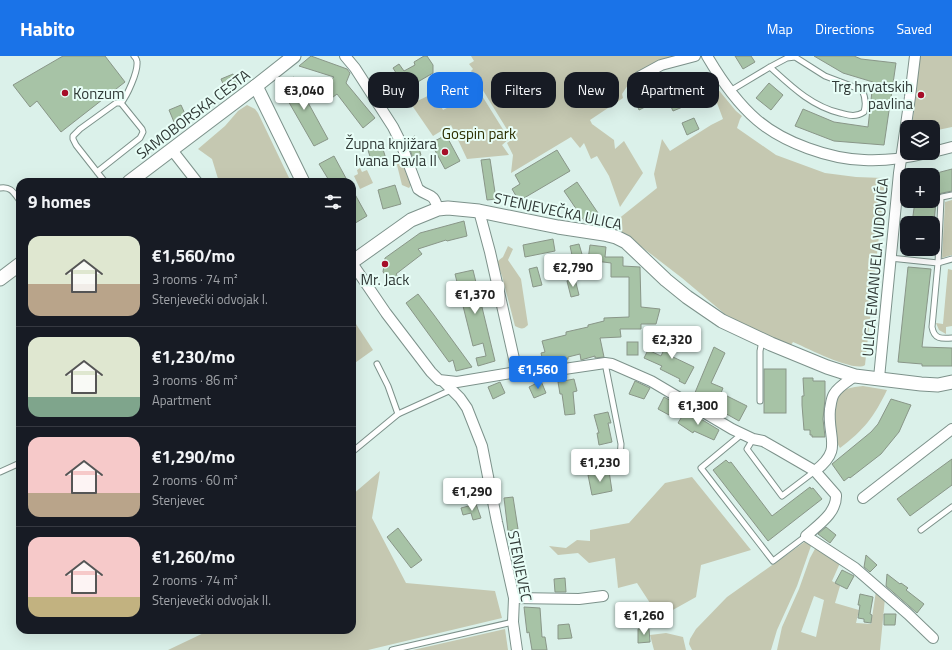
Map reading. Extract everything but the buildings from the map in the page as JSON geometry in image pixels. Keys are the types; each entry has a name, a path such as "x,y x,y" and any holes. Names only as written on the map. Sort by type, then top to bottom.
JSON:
{"street":[{"name":"SAMOBORSKA CESTA","path":"134,178 294,56"},
{"path":"345,56 355,68 393,127 400,141 418,189 432,197 436,202 438,209"},
{"path":"648,72 661,65 695,56"},
{"path":"707,56 730,91 742,106 759,122 780,135 808,148 835,156 865,160 900,158"},
{"path":"907,120 915,56"},
{"path":"256,86 301,178"},
{"path":"940,150 952,147"},
{"path":"172,150 194,178"},
{"name":"ULICA EMANUELA VIDOVIĆA","path":"879,378 901,160"},
{"name":"STENJEVEČKA ULICA","path":"356,260 411,220 438,209 448,208 479,211 616,237 626,242 687,298 722,321 762,340 826,367 855,376 938,385 952,388"},
{"name":"STENJEVEČKA ULICA","path":"479,211 490,252 517,372"},
{"path":"0,279 16,267"},
{"name":"STENJEVEC","path":"356,269 386,313 435,377 443,381 468,408 482,446 514,598 513,622 517,650"},
{"path":"443,381 471,381 517,372 538,373 605,363 612,364 651,380 742,434 752,439 763,441 815,471 836,496 836,501 834,509 806,536 855,568 933,638"},
{"path":"815,471 828,459 833,447 830,413 834,394 840,387 855,376"},
{"name":"STENJEVEČKA ULICA","path":"938,385 952,382"},
{"path":"863,498 952,429"},
{"path":"514,598 579,599 603,596"}],"lane":[{"path":"102,178 76,145 73,140 73,136 80,129 116,103 120,103 126,97 134,79 138,62 134,56"},
{"path":"730,91 770,67 787,58 795,57 825,76 862,90 866,105 864,112 853,116 817,105 802,96 770,67"},
{"path":"97,172 142,135 142,129 120,103"},
{"path":"0,188 6,187 10,189 16,196"},
{"path":"952,195 942,197 941,199 938,262 932,327 933,333 936,336 942,338 952,338"},
{"path":"890,258 938,262 952,259"},
{"path":"760,401 760,351 762,340"},
{"path":"605,363 621,444 620,459"},
{"path":"377,364 388,386 398,414"},
{"path":"356,449 398,414 451,390"},
{"path":"742,434 701,468 773,561 806,536"},
{"path":"752,439 747,449 782,496 815,471"},
{"path":"0,472 16,465"},
{"path":"921,530 952,507"},
{"path":"392,650 513,622"}],"green space":[{"path":"471,56 686,56 654,72 627,72 627,86 622,94 623,98 619,101 619,72 564,72 564,108 608,108 590,120 592,124 614,140 615,149 624,141 643,173 620,207 609,176 597,156 591,159 584,143 580,148 571,137 511,173 513,155 507,143 513,139 494,108 556,108 556,72 491,72 491,103 483,90 483,72 471,71 473,69 469,64 474,61"},
{"path":"920,56 952,56 952,127 940,130 940,120 913,120"},
{"path":"719,90 742,116 737,128 776,155 825,173 856,177 883,178 885,180 865,365 860,367 841,363 793,342 791,345 754,330 726,315 682,278 621,231 621,226 617,220 657,188 654,174 662,139 670,151 723,119 719,108"},
{"name":"Gospin park","path":"427,96 427,108 442,108 443,110 447,108 483,108 483,97 509,139 502,145 509,155 467,159 451,125 433,136 414,108 419,108 419,100"},
{"path":"247,105 255,109 289,178 218,178 212,159 198,149 225,126 238,111"},
{"path":"396,161 405,166 412,184 409,188 402,185"},
{"path":"360,168 362,172 367,170 373,183 360,189 354,176 358,174 357,170"},
{"path":"952,200 952,255 942,258 945,202"},
{"path":"508,246 513,249 508,260 521,279 528,325 525,328 515,326 502,276 497,263 503,257"},
{"path":"948,269 952,270 952,326 946,327 946,334 939,330 936,323 943,324"},
{"path":"356,324 373,350 356,362"},
{"path":"863,386 887,390 878,408 868,422 856,435 840,448 836,440 834,430 835,403 843,391 848,388"},
{"path":"380,471 372,518 406,583 495,591 502,618 368,650 168,650 202,634 356,634 356,492"},
{"path":"692,477 751,550 701,565 696,597 662,616 650,603 637,583 618,588 615,558 589,563 578,553 558,555 549,546 566,548 577,540 590,541 590,530 629,523 665,483"},
{"path":"806,541 812,543 797,586 777,630 771,650 692,650 689,644 690,639 696,629 727,597"},
{"path":"816,547 840,563 832,581 840,586 835,603 859,610 856,623 871,624 876,591 885,598 880,650 777,650 782,627 799,589 810,558","holes":["814,596 824,600 816,637 801,632"]},
{"path":"505,629 508,650 413,650"},
{"path":"666,633 683,637 686,650 654,650 650,635"}],"place":[{"name":"Konzum","path":"65,93"},
{"name":"Trg hrvatskih pavlina","path":"921,95"},
{"name":"Župna knjižara Ivana Pavla II","path":"445,152"},
{"name":"Mr. Jack","path":"385,264"}]}
